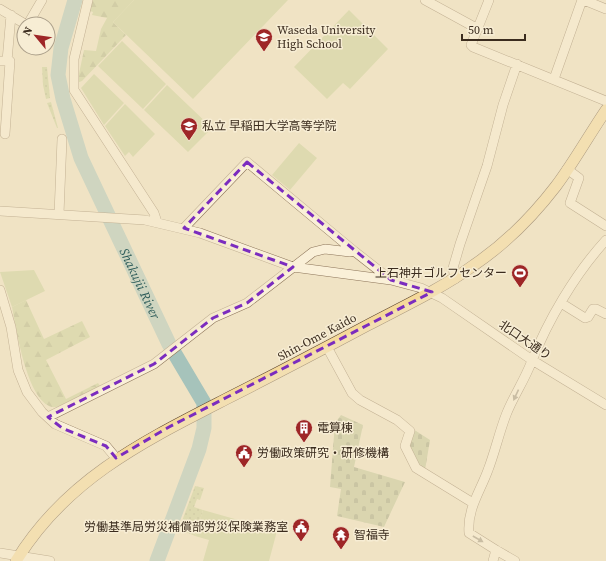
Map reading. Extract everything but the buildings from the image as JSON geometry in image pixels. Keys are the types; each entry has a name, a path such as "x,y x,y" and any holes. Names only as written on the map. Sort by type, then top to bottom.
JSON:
{"main road":[{"name":"Shin-Ome Kaido","path":"17,558 54,511 79,488 116,458 169,427 432,292 475,265 510,236 557,185 606,110"}],"street":[{"path":"33,16 42,0"},
{"path":"88,0 74,59 74,90 154,213 157,222"},
{"path":"425,0 478,29"},
{"path":"489,0 471,45 473,47 606,101"},
{"path":"554,79 583,0 606,9"},
{"path":"0,9 16,19"},
{"path":"5,134 10,62 4,61 10,15"},
{"path":"455,278 453,268 485,173 503,105 517,64"},
{"path":"59,214 62,139"},
{"path":"184,228 247,162 391,280"},
{"path":"567,169 579,178 570,203 606,226"},
{"path":"0,211 118,217 157,222 184,228 293,267 391,280"},
{"path":"515,561 469,532 468,520 472,503 488,471 506,414 561,303 593,254 606,240"},
{"path":"48,417 154,364 213,318 247,303 313,252 326,249 350,252 354,251"},
{"name":"北口大通り","path":"391,280 432,292 532,360 606,405"},
{"path":"0,290 11,326 18,370 27,392 48,417 62,428 106,446 116,458"},
{"path":"561,303 585,318 588,317 593,309 606,314"},
{"path":"327,347 352,393 360,400 397,420 410,431 405,446 416,468 472,503"},
{"path":"493,561 496,550"},
{"path":"0,553 17,558 50,561"}],"highlighted area":[{"path":"247,162 391,280 432,292 169,427 116,458 106,446 62,428 48,417 154,364 213,318 247,303 293,267 184,228"}],"green space":[{"path":"91,0 134,0 113,22 126,35 82,81 77,83 84,50 96,51 101,29 107,18 92,15 93,12 90,11"},
{"path":"134,0 288,0 193,99 113,22"},
{"path":"349,10 388,49 350,89 343,83 327,99 294,67"},
{"path":"122,41 166,84 143,109 98,66"},
{"path":"42,67 47,67 50,98 46,99 43,85"},
{"path":"94,74 124,103 104,125 81,88"},
{"path":"167,85 212,128 188,152 144,110"},
{"path":"51,102 58,128 47,103"},
{"path":"125,104 155,134 133,157 129,152 125,156 105,126"},
{"path":"299,143 317,158 290,190 272,175"},
{"path":"34,270 45,291 12,307 0,272"},
{"path":"26,300 44,339 82,321 90,337 46,360 66,399 98,383 100,386 57,407 52,407 43,402 29,378 24,363 12,307"},
{"path":"341,415 363,425 354,467 405,482 384,527 337,516 341,489 330,487 335,423"},
{"path":"413,429 430,440 425,470 421,468 408,445"},
{"path":"195,486 204,488 200,500 197,499 194,507 203,510 195,536 179,529"},
{"path":"203,510 277,531 269,561 203,561 209,540 195,536"}],"waterway":[{"name":"Shakujii River","path":"75,0 61,48 58,75 63,99 81,158 169,344 204,403 204,428 199,449 157,561"}],"place":[{"name":"Waseda University High School","path":"264,52"},
{"name":"私立 早稲田大学高等学院","path":"189,141"},
{"name":"上石神井ゴルフセンター","path":"520,288"},
{"name":"電算棟","path":"304,443"},
{"name":"労働政策研究・研修機構","path":"244,468"},
{"name":"労働基準局労災補償部労災保険業務室","path":"301,542"},
{"name":"智福寺","path":"341,550"}]}
